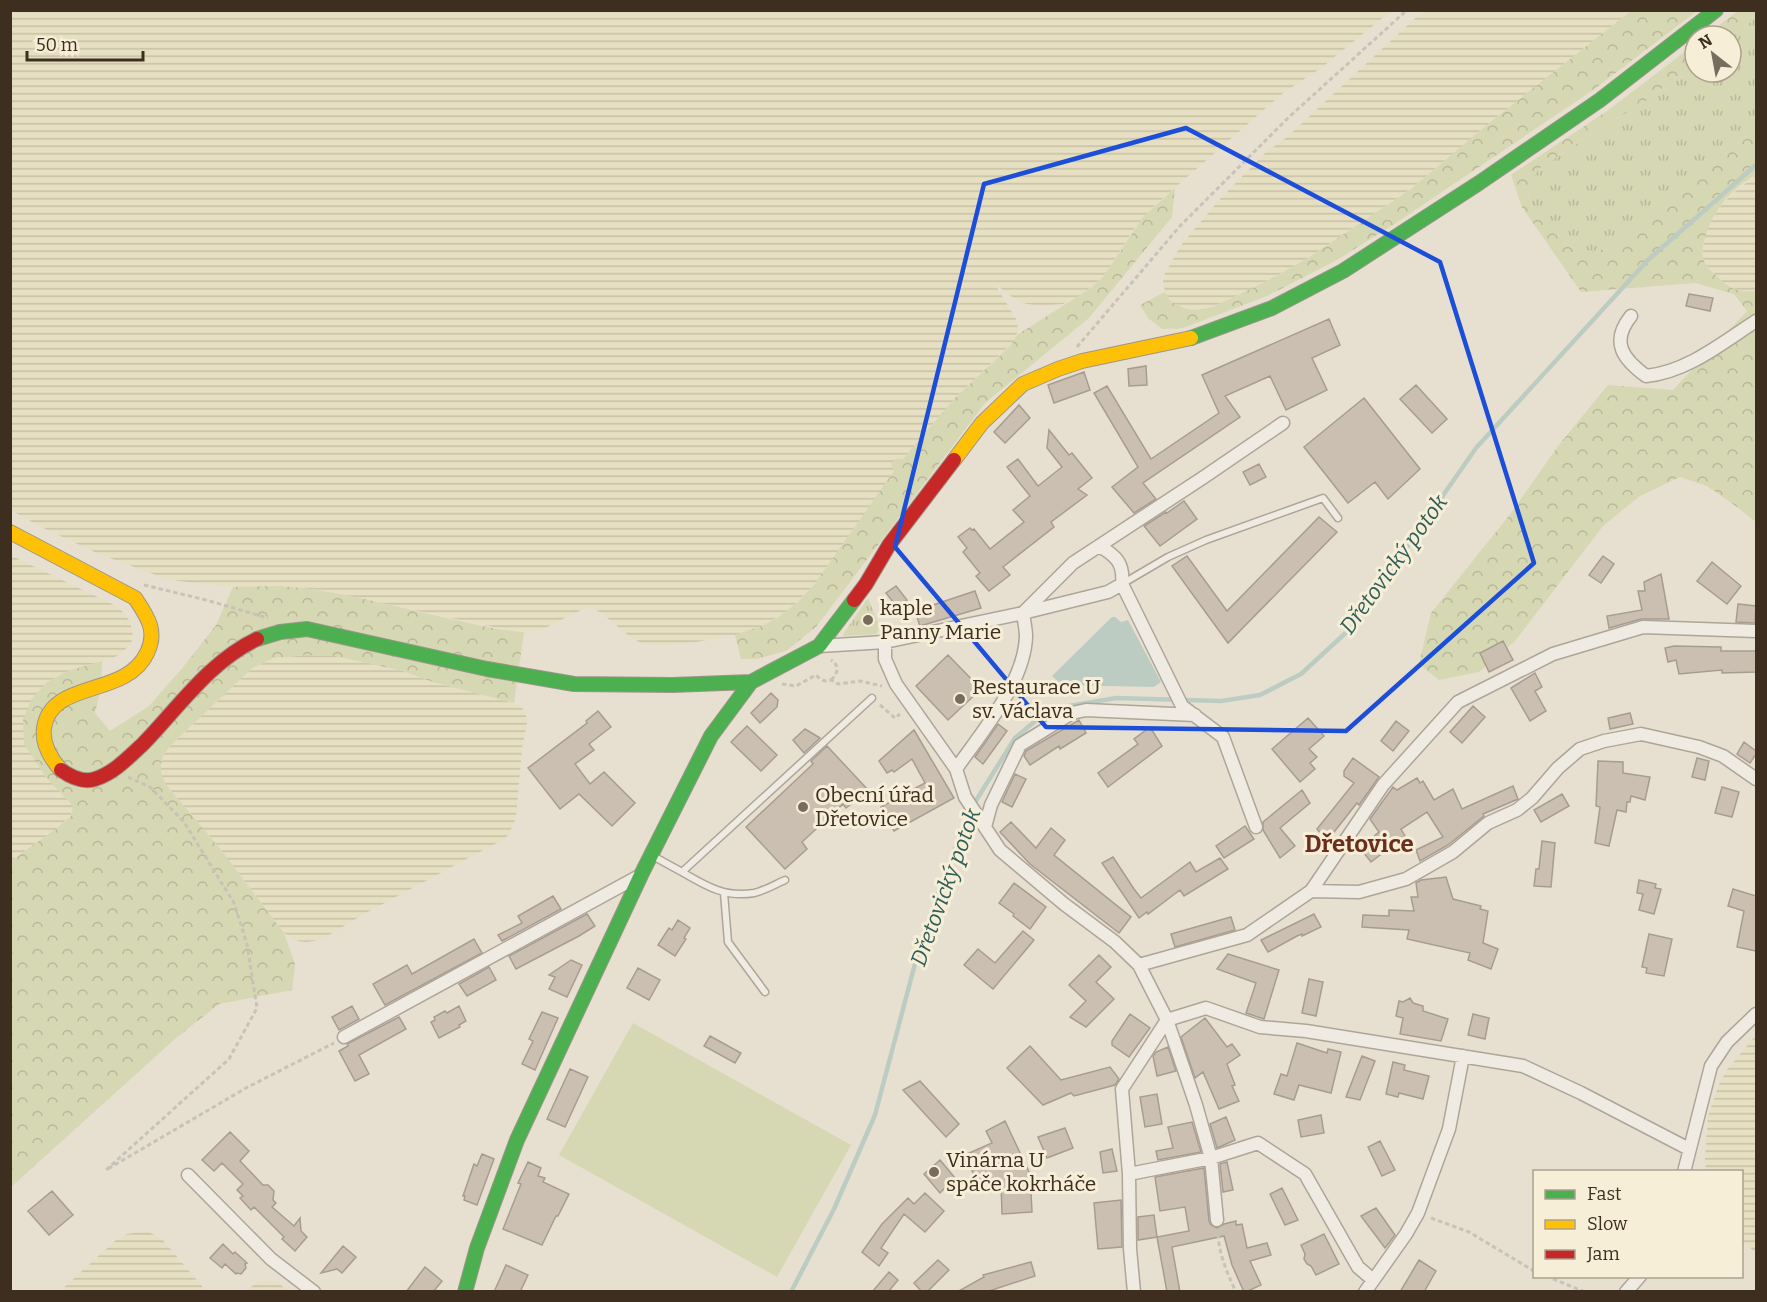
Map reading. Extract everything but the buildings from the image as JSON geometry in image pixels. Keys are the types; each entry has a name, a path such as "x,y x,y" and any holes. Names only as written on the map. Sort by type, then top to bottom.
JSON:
{"main road":[{"path":"10,532 135,598 153,630 150,646 143,662 127,676 101,686 78,691 58,702 46,719 43,738 49,756 60,770 76,780 95,780 112,771 136,750 214,670 240,649 267,635 286,630 307,629 487,669 574,684 672,685 751,682 822,652 889,545 982,423 1023,384 1082,361 1186,340 1272,308 1343,271 1469,190 1600,100 1716,10"},
{"path":"465,1292 477,1248 517,1140 641,874 711,736 751,682"}],"street":[{"path":"1632,316 1624,325 1621,346 1624,357 1646,376 1661,375 1688,364 1756,321"},
{"path":"1023,613 1073,563 1186,490 1283,423"},
{"path":"1100,546 1114,554 1123,571 1122,585 1182,706 1223,737 1256,827"},
{"path":"822,652 885,642 1023,613 1108,592 1122,585"},
{"path":"956,769 995,714 1018,675 1026,637 1023,613"},
{"path":"1139,965 1247,934 1311,891 1383,785 1458,702 1553,654 1643,627 1756,631"},
{"path":"885,642 885,659 896,684 956,769 965,797 1000,850 1064,904 1115,942 1139,965 1167,1020 1196,1105 1211,1158 1217,1220"},
{"path":"985,827 991,805 1020,745 1072,713 1086,710 1195,715"},
{"path":"1311,891 1359,892 1406,879 1453,852 1488,823 1517,810 1532,798 1558,768 1580,749 1604,741 1641,734 1699,747 1724,756 1756,778"},
{"path":"344,1037 641,874"},
{"path":"1134,1292 1130,1249 1129,1174 1122,1089 1167,1020 1206,1008 1260,1028 1306,1031 1523,1066 1689,1149"},
{"path":"1684,1170 1711,1066 1727,1042 1756,1014"},
{"path":"1365,1292 1418,1213 1449,1129 1463,1056"},
{"path":"1129,1174 1211,1158 1258,1143 1305,1174 1358,1267 1373,1280"},
{"path":"188,1175 271,1259 314,1292"},
{"path":"1626,1292 1639,1278"}],"lane":[{"path":"1122,585 1168,557 1206,540 1323,498 1338,518"},
{"path":"682,873 872,698"},
{"path":"651,855 724,893 755,893 785,880"},
{"path":"724,893 728,942 765,992"}],"path":[{"path":"1058,369 1180,226 1288,118 1407,10"},
{"path":"113,586 147,585 273,620"},
{"path":"814,669 816,675 825,681 835,676 837,666 822,652"},
{"path":"751,682 796,686 816,675"},
{"path":"831,680 837,684 861,681 880,685 887,690 896,684"},
{"path":"872,698 895,718 904,712"},
{"path":"112,771 150,787 184,822 234,903 247,944 257,1008 229,1059 106,1170 246,1088 344,1037"},
{"path":"1418,1213 1469,1232 1533,1270"},
{"path":"1217,1220 1219,1246 1227,1273 1236,1292"},
{"path":"1551,1278 1585,1292"}],"highlighted area":[{"path":"1186,128 1440,262 1534,563 1346,731 1046,727 895,547 984,184"}],"shaded area":[{"path":"10,11 1391,11 1321,68 1283,93 1154,206 1134,229 1103,277 1083,294 1063,304 1039,306 1023,303 995,284 1016,319 1018,329 1015,340 955,398 903,459 891,464 895,471 814,585 788,611 764,625 735,635 684,644 650,645 629,636 593,608 583,609 545,628 534,631 512,631 319,590 280,586 233,587 178,581 99,554 11,510"},
{"path":"1423,11 1631,11 1488,124 1411,189 1308,258 1213,307 1185,309 1170,301 1163,282 1165,273 1181,245 1221,198 1265,153 1287,137"},
{"path":"1756,175 1756,291 1749,292 1740,291 1721,281 1706,265 1703,258 1703,246 1707,228 1718,209 1732,194"},
{"path":"10,555 120,609 130,621 133,636 131,643 121,654 68,671 65,797 73,806 71,815 11,861"},
{"path":"1112,617 1121,622 1128,620 1161,682 1154,687 1062,685 1052,676"},
{"path":"308,655 335,656 362,661 514,703 523,709 527,724 522,748 516,818 509,834 504,839 329,935 306,942 298,941 284,933 218,846 167,786 160,768 169,747 251,669 273,658"},
{"path":"1756,1035 1756,1253 1743,1242 1743,1170 1706,1170 1708,1116 1726,1071"},
{"path":"149,1232 162,1239 206,1291 60,1291 117,1239 127,1234"},
{"path":"259,1281 278,1283 289,1291 245,1291"}],"green space":[{"path":"1739,10 1756,11 1756,18 1743,27 1743,24 1721,24"},
{"path":"1631,11 1697,11 1593,90 1396,223 1337,260 1267,296 1183,328 1162,329 1148,318 1140,305 1165,292 1170,301 1186,309 1213,307 1308,258 1411,189 1488,124"},
{"path":"1756,18 1756,130 1701,172 1670,206 1655,218 1599,251 1584,252 1571,247 1551,231 1535,211 1528,196 1530,181 1539,169 1646,101 1683,72 1683,84 1743,84 1743,27"},
{"path":"1683,53 1683,72 1646,101 1539,169 1530,181 1528,196 1535,211 1551,231 1571,247 1584,252 1599,251 1655,218 1670,206 1701,172 1756,130 1756,175 1724,201 1708,228 1702,252 1707,267 1727,285 1741,291 1756,291 1756,522 1707,486 1680,477 1640,496 1603,526 1515,641 1479,672 1439,680 1419,664 1431,613 1511,513 1558,446 1608,385 1673,390 1747,311 1734,294 1695,283 1581,292 1522,207 1511,175 1607,111"},
{"path":"1175,188 1172,217 1089,318 985,403 816,627 786,651 757,659 741,659 735,635 777,618 798,602 814,585 894,471 891,464 895,459 903,459 955,398 1011,345 1017,335 1091,288 1103,277 1143,217"},
{"path":"280,586 346,595 490,628 524,632 514,703 433,682 403,671 335,656 308,655 273,658 251,669 169,747 161,766 164,781 218,846 284,933 295,964 292,990 219,1004 175,1039 11,1187 11,861 71,816 73,806 45,776 24,744 23,720 31,700 47,682 68,671 102,661 101,686 95,713 110,731 149,706 184,666 216,625 233,587"},
{"path":"868,598 879,625 877,634 842,636"},
{"path":"633,1023 851,1145 777,1277 559,1155"}],"waterway":[{"name":"Dřetovický potok","path":"791,1292 834,1209 875,1115 920,945 972,807 1015,738 1040,717 1069,706 1116,698 1221,701 1260,695 1301,674 1351,628 1476,448 1648,260 1756,165"}],"traffic: fast":[{"path":"1191,338 1272,308 1343,271 1479,183 1600,100 1716,10"},
{"path":"465,1292 477,1248 517,1140 641,875 711,736 751,682 819,646 854,600"},
{"path":"257,639 280,632 307,629 487,669 574,684 672,685 751,682"}],"traffic: slow":[{"path":"954,460 982,423 1023,384 1082,361 1191,338"},
{"path":"10,532 135,598 150,624 150,645 137,667 123,677 60,702 50,713 44,728 44,740 61,770"}],"traffic: jam":[{"path":"854,600 889,545 954,460"},
{"path":"61,770 73,777 86,780 95,779 115,769 143,744 210,672 240,648 257,639"}],"place":[{"name":"kaple Panny Marie","path":"868,620"},
{"name":"Restaurace U sv. Václava","path":"960,699"},
{"name":"Obecní úřad Dřetovice","path":"803,807"},
{"name":"Vinárna U spáče kokrháče","path":"934,1172"}],"district":[{"name":"Dřetovice","path":"1359,844"}]}
